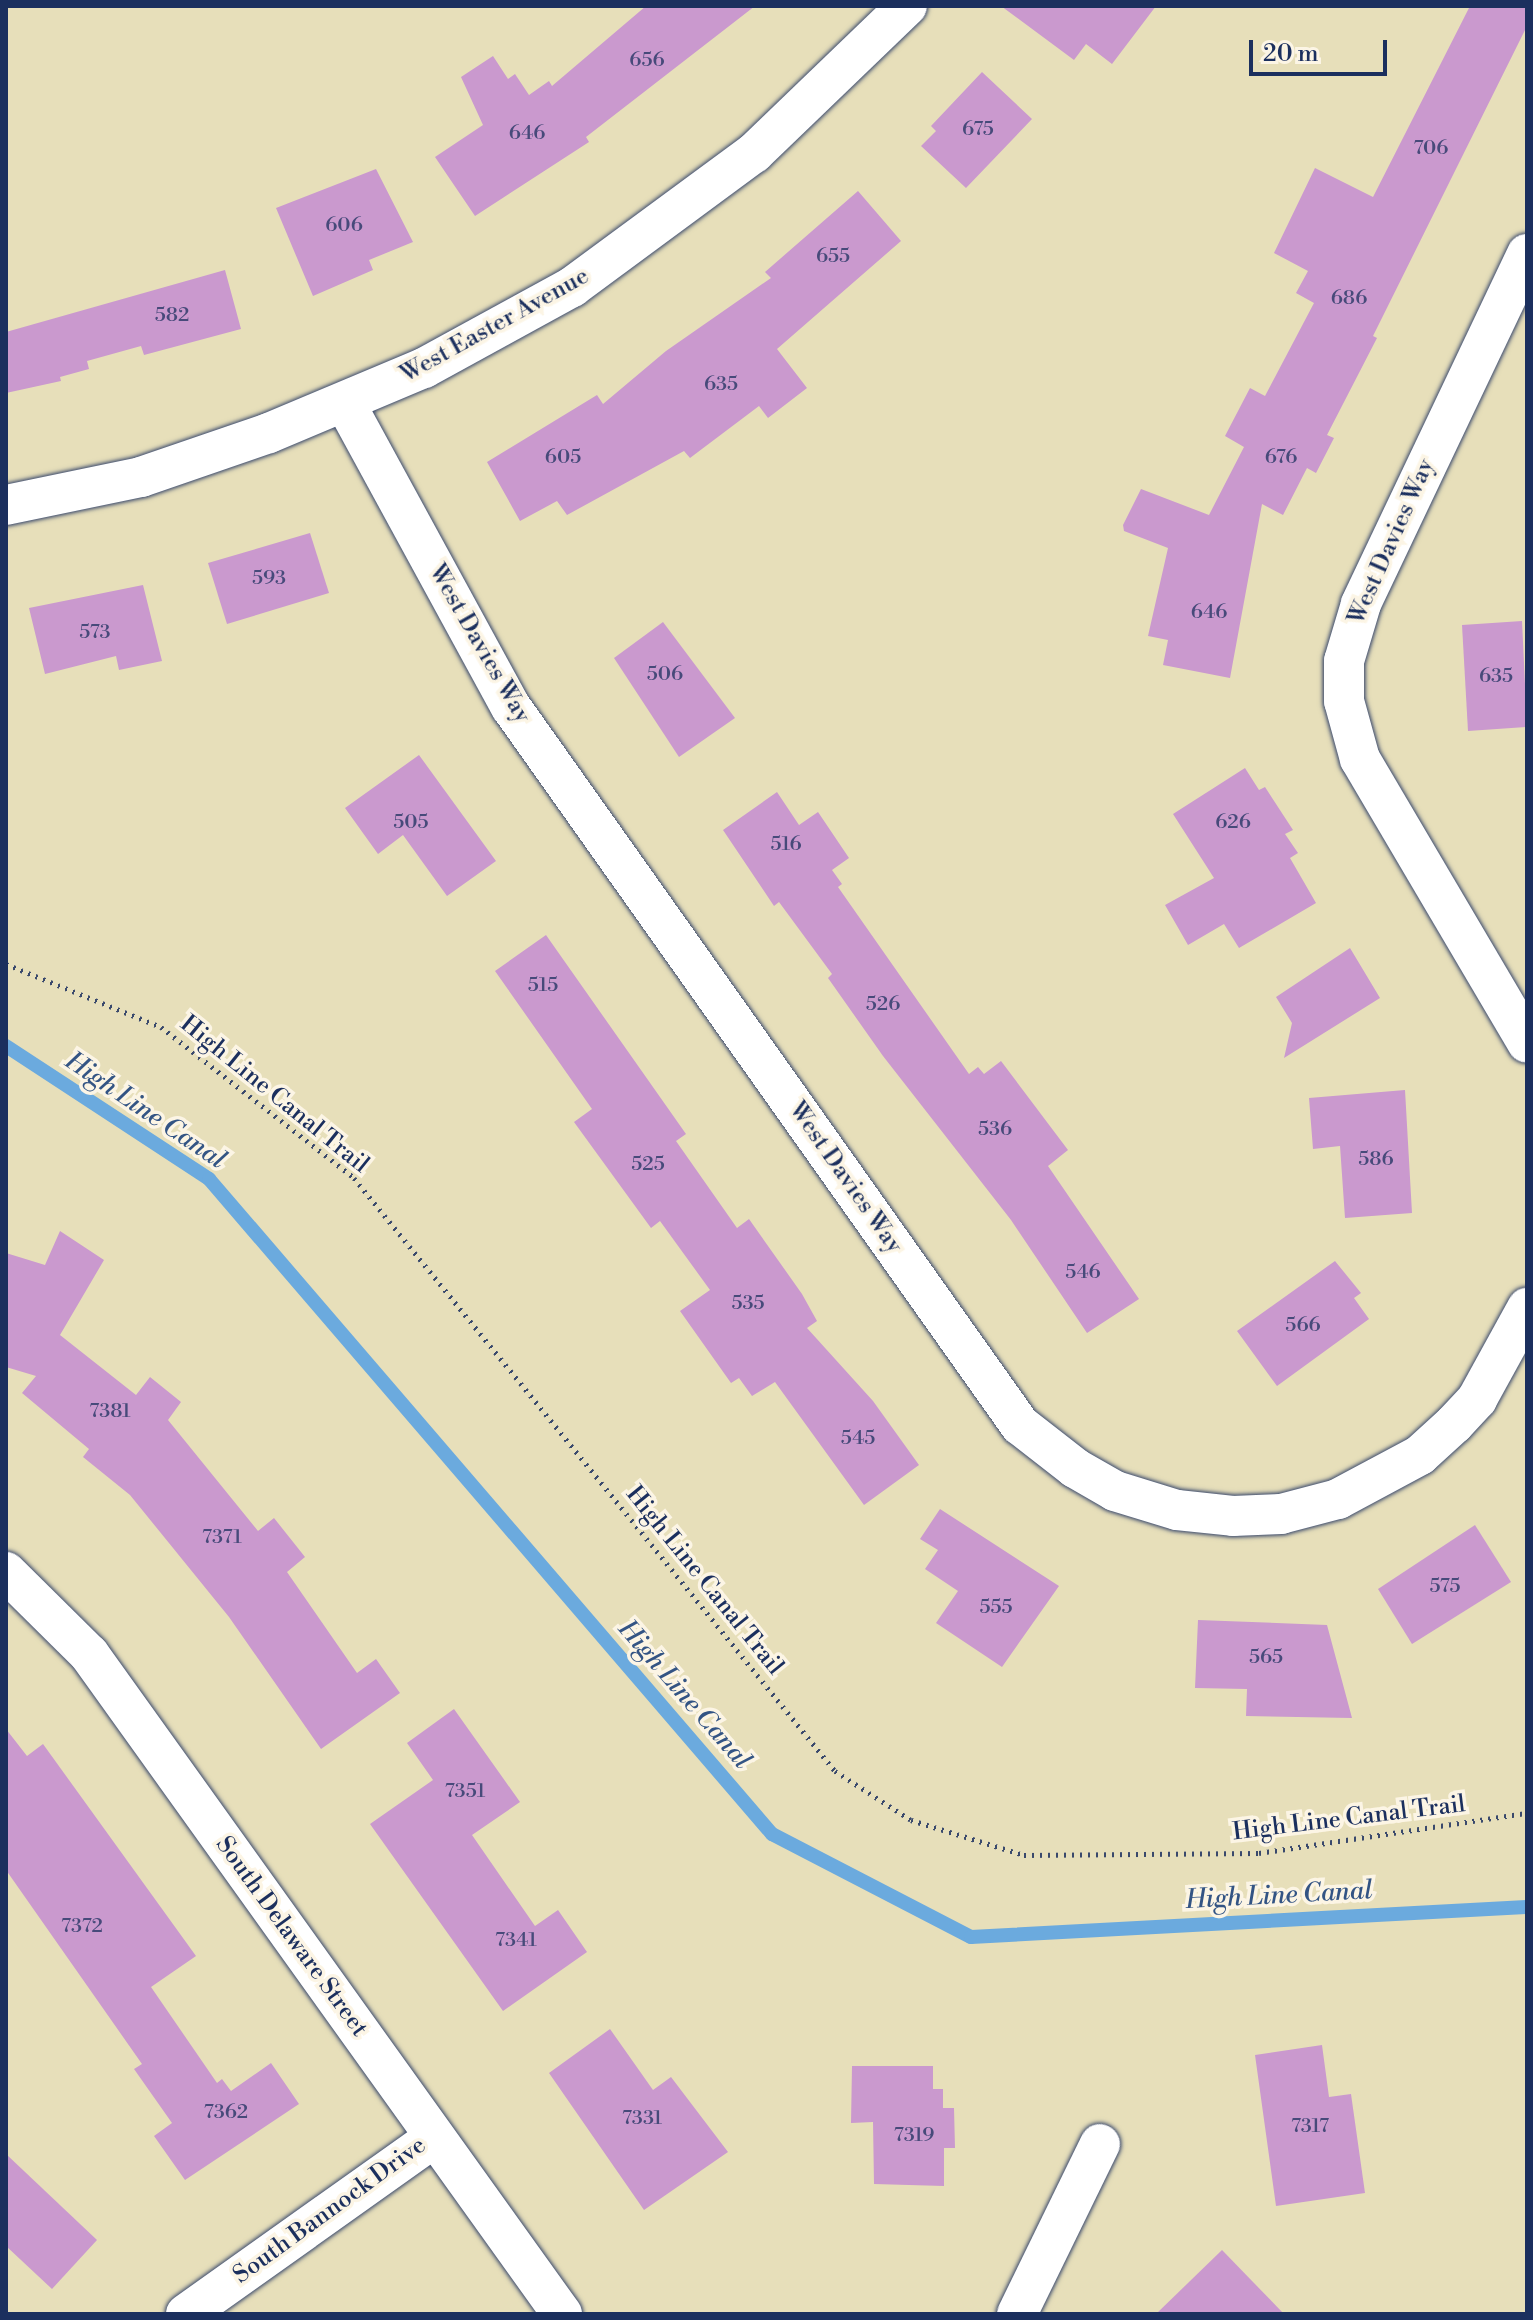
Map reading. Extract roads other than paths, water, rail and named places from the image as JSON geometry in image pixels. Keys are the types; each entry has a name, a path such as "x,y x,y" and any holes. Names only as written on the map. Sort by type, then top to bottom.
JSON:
{"street":[{"name":"West Easter Avenue","path":"6,505 141,477 345,403 424,368 572,287 665,222 754,153 907,6"},
{"name":"West Davies Way","path":"1527,254 1516,301 1361,604 1344,661 1344,701 1360,759 1527,1042"},
{"name":"West Davies Way","path":"345,403 511,707 1020,1425 1075,1468 1115,1491 1205,1513 1281,1514 1338,1499 1420,1455 1454,1424 1477,1399 1527,1308"},
{"name":"South Delaware Street","path":"6,1572 89,1654 562,2314"},
{"name":"South Bannock Drive","path":"186,2314 435,2137"},
{"path":"1017,2314 1100,2144"}],"waterway":[{"name":"High Line Canal","path":"6,1046 209,1179 772,1834 971,1937 1527,1907"}]}
